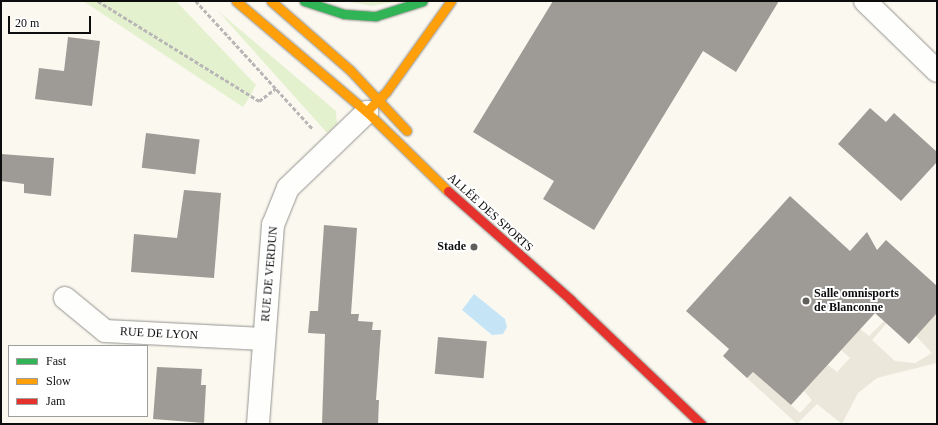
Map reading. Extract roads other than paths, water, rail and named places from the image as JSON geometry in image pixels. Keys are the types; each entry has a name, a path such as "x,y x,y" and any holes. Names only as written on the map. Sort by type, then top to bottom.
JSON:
{"street":[{"path":"236,1 414,139"},
{"path":"271,1 330,50 372,106"},
{"path":"304,1 344,14 376,16 423,1"},
{"path":"372,106 451,1"},
{"path":"865,1 937,71"},
{"name":"RUE DE VERDUN","path":"258,424 274,225 288,188 372,106"},
{"name":"ALLÉE DES SPORTS","path":"372,106 482,224 571,300 701,424"},
{"path":"476,201 571,300"},
{"name":"RUE DE LYON","path":"65,298 104,331 264,339"}],"water":[{"path":"474,294 505,319 507,327 503,334 492,335 462,310"}],"place":[{"name":"Stade","path":"474,247"},
{"name":"Salle omnisports de Blanconne","path":"806,301"}]}
